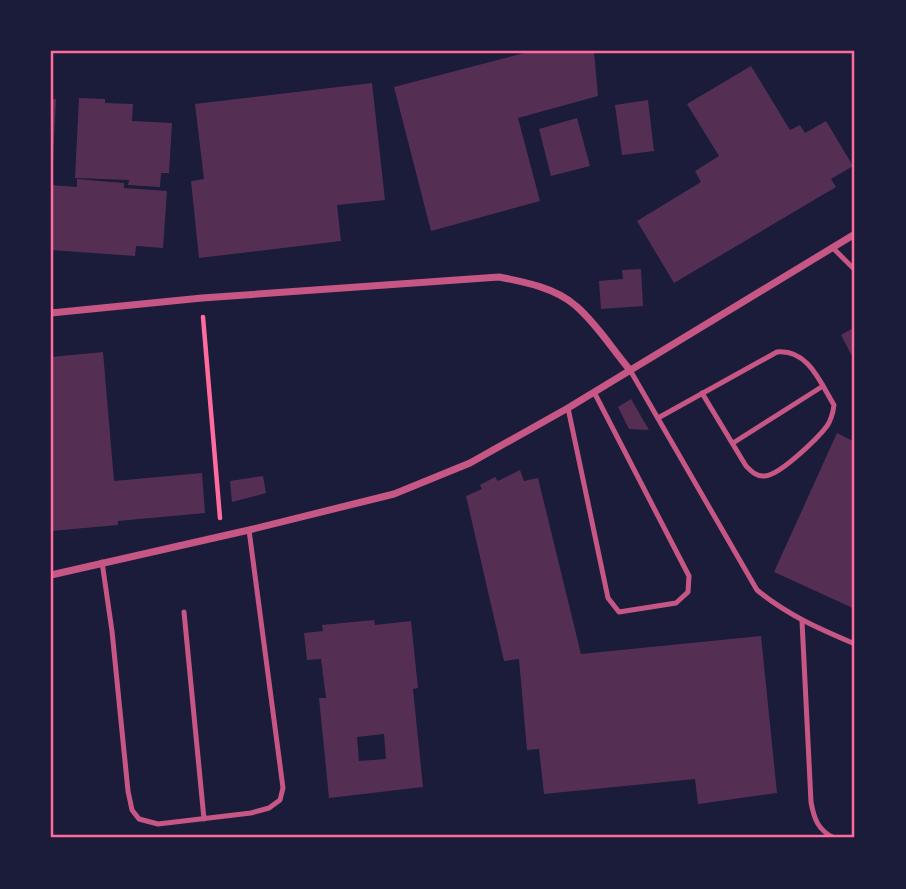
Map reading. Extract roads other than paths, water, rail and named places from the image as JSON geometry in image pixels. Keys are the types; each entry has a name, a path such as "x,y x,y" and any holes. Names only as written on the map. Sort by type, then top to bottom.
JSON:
{"street":[{"path":"51,575 394,494 470,463 568,408 855,234"},
{"path":"51,313 202,298 499,278 535,284 575,304 630,370"}],"lane":[{"path":"833,248 855,270"},
{"path":"657,418 702,393 777,352 788,351 800,355 811,367 835,405 826,427 773,474 764,476 754,474 746,466 702,393"},
{"path":"630,370 757,590 778,608 855,644"},
{"path":"733,443 823,386"},
{"path":"568,408 608,598 619,612 676,603 688,592 690,576 594,392"},
{"path":"102,562 132,810 139,819 158,824 269,808 280,800 283,788 249,530"},
{"path":"184,612 204,819"},
{"path":"802,621 811,802 814,820 823,832 834,838"},
{"path":"814,838 823,832"}]}
